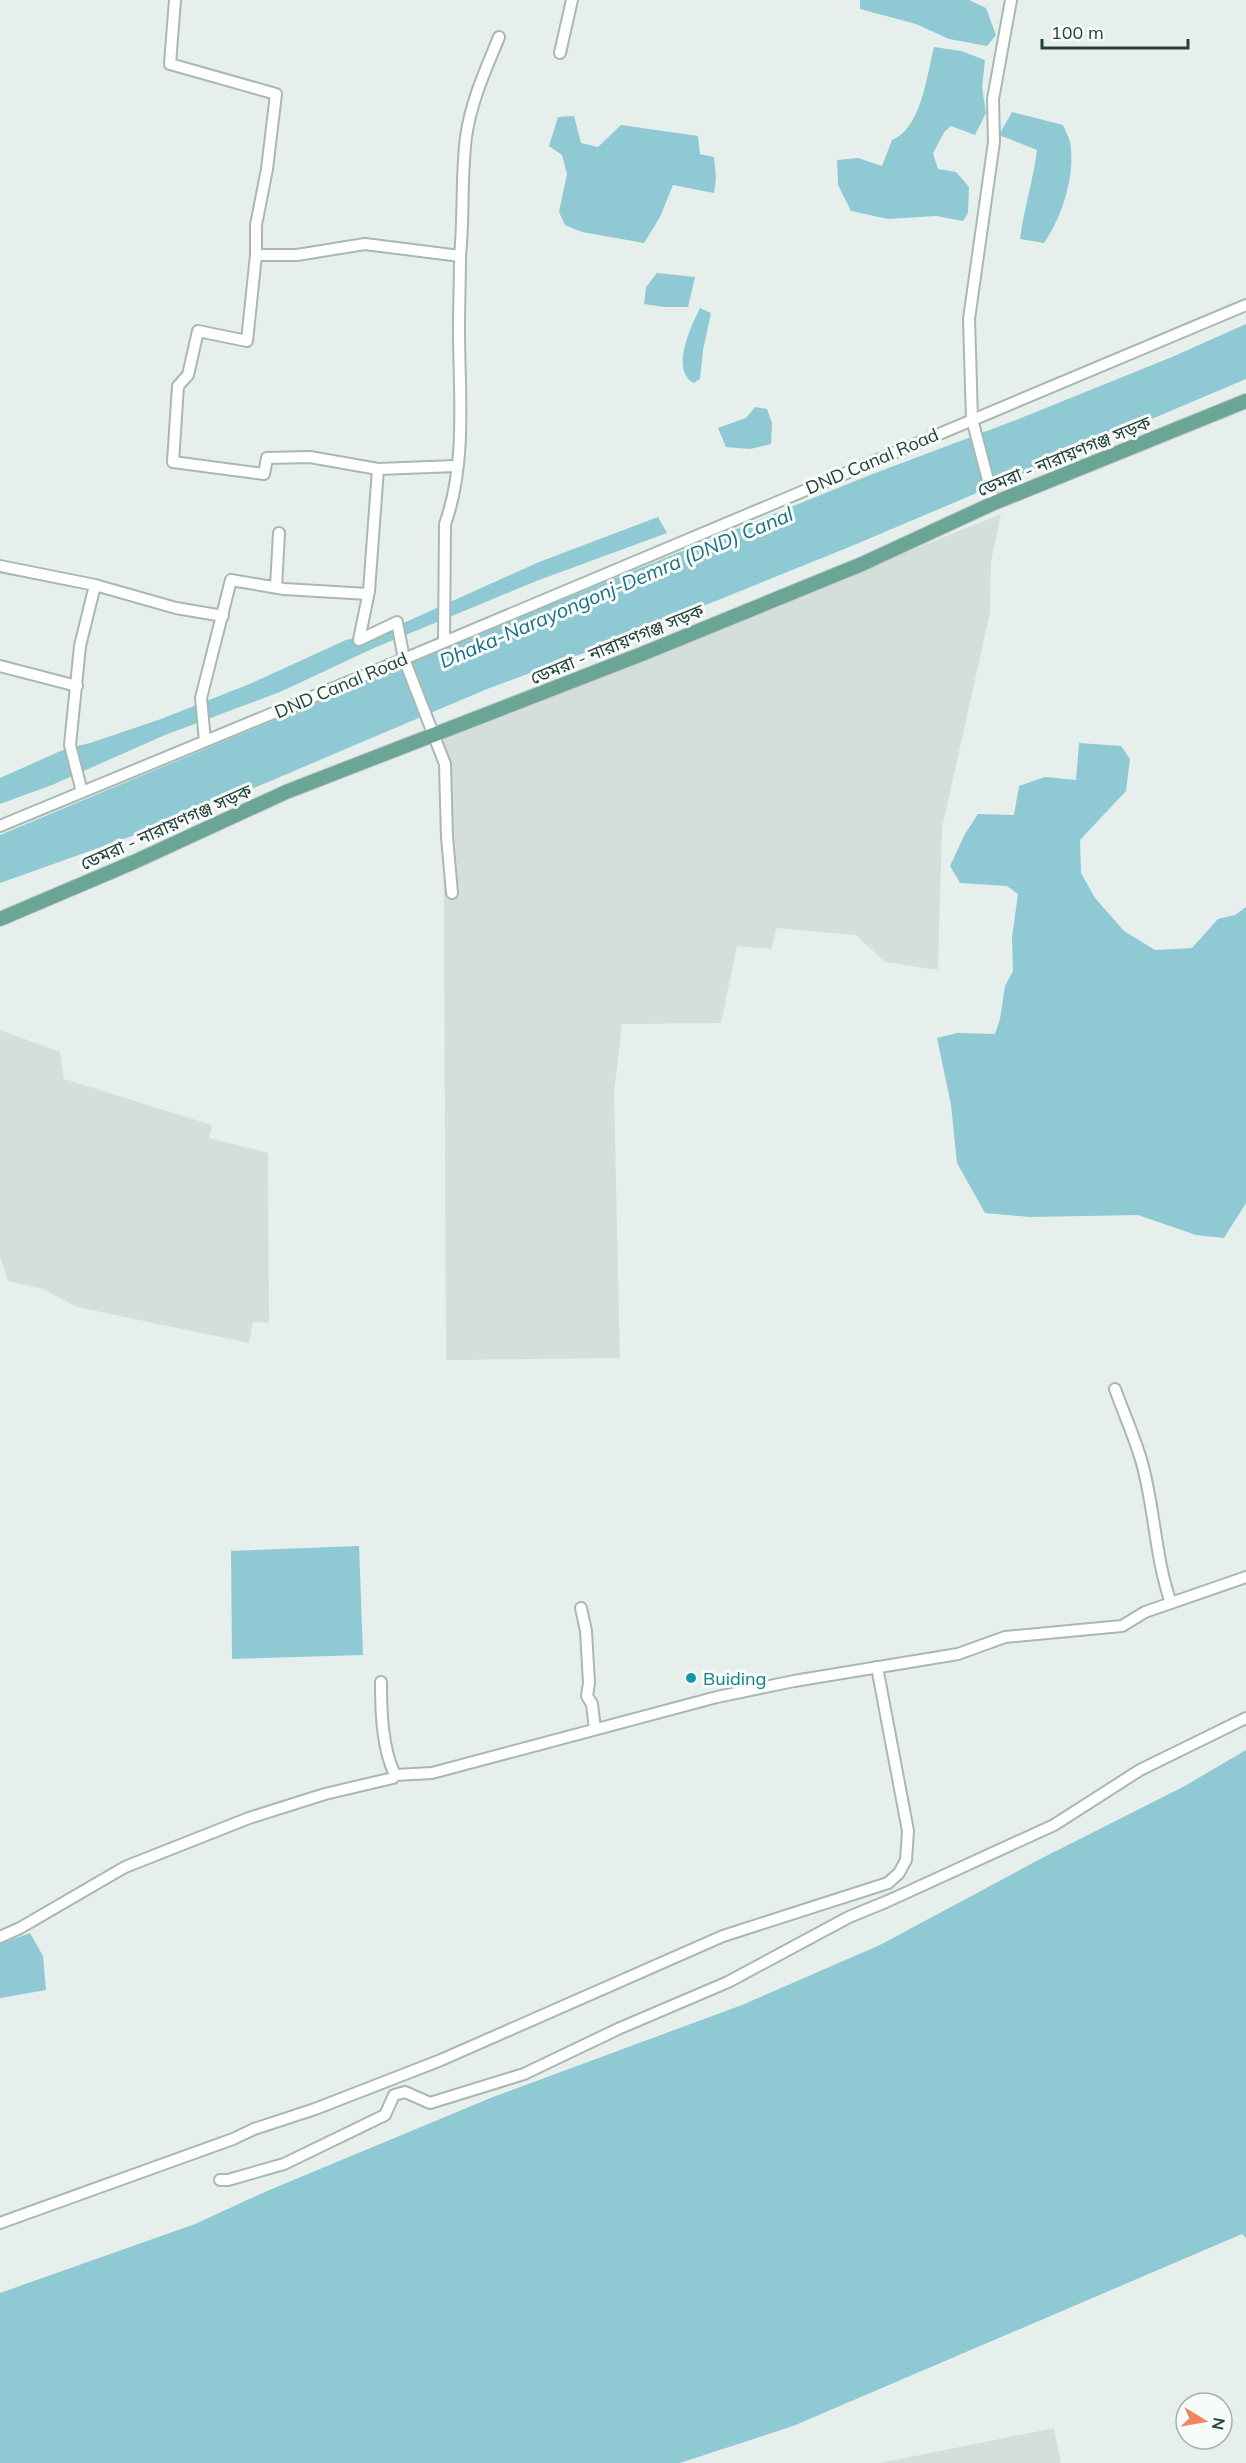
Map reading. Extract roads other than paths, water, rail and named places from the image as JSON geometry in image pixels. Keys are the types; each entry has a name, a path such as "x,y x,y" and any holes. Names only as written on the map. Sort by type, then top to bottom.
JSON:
{"main road":[{"name":"ডেমরা - নারায়ণগঞ্জ সড়ক","path":"0,919 134,862 286,792 642,654 862,564 994,503 1246,401"}],"street":[{"path":"175,0 171,64 276,94 267,169 256,225 256,255 247,341 198,331 188,375 178,386 173,462 264,474 267,458 310,457 378,469 456,466"},
{"path":"560,53 572,0"},
{"path":"994,503 972,420 969,319 994,142 993,99 1011,0"},
{"path":"444,641 445,524 451,507 462,401 459,330 461,186 466,135 476,92 499,37"},
{"path":"256,255 297,255 365,244 460,256"},
{"name":"DND Canal Road","path":"0,826 1246,305"},
{"path":"378,469 368,594 359,640 397,622 404,659 445,764 447,837 452,893"},
{"path":"276,587 279,533"},
{"path":"0,566 95,585 176,608 223,616"},
{"path":"205,741 201,698 231,580 276,587 368,594"},
{"path":"82,792 70,745 80,646 95,585"},
{"path":"0,666 77,687"},
{"path":"1115,1389 1142,1462 1153,1517 1161,1576 1171,1603"},
{"path":"0,1937 135,1863 249,1818 325,1794 393,1778 395,1775 432,1773 717,1697 958,1654 1005,1637 1122,1626 1145,1612 1246,1577"},
{"path":"581,1608 586,1630 586,1666 589,1683 587,1696 592,1704 595,1729"},
{"path":"0,2223 233,2139 254,2129 315,2109 441,2060 723,1936 888,1882 899,1873 906,1860 908,1831 877,1667"},
{"path":"381,1682 385,1734 391,1767 395,1775"},
{"path":"220,2180 228,2180 284,2163 385,2115 394,2095 405,2092 429,2103 524,2074 618,2029 728,1982 849,1917 1054,1825 1140,1770 1246,1718"}],"water":[{"path":"860,0 969,0 986,8 996,35 987,46 949,39 916,24 860,9"},
{"path":"934,47 961,51 985,60 982,87 986,113 975,135 951,126 945,131 933,153 938,169 956,172 969,187 968,213 963,221 936,216 888,219 851,211 838,185 837,160 858,158 882,166 892,140 910,125 916,113"},
{"path":"1012,112 1063,125 1070,142 1071,168 1066,195 1051,233 1044,243 1020,239 1037,150 999,135"},
{"path":"574,116 581,143 598,147 621,125 698,136 700,154 714,157 716,179 714,193 673,185 660,217 644,243 582,232 565,225 559,212 567,174 562,155 549,146 558,117"},
{"path":"657,273 695,277 688,307 644,304 646,287"},
{"path":"700,308 711,313 703,350 700,379 694,383 687,377 683,359 688,336"},
{"name":"Dhaka-Narayongonj-Demra (DND) Canal","path":"1246,324 1246,379 854,545 624,638 487,689 249,790 146,831 0,883 0,835 549,605 870,475 1021,418 1172,357"},
{"path":"755,407 767,409 772,423 771,444 750,449 726,447 718,428 746,418"},
{"path":"658,517 667,533 539,580 374,648 280,692 165,735 52,785 0,804 0,778 65,749 161,719 252,683 346,640 388,630 539,562"},
{"path":"1079,743 1121,746 1130,759 1126,791 1080,840 1081,873 1095,898 1124,931 1155,950 1192,948 1218,919 1235,915 1246,907 1246,1203 1224,1238 1196,1235 1138,1215 1030,1217 985,1213 957,1163 951,1105 937,1038 957,1033 995,1034 1000,1019 1005,986 1013,971 1012,937 1018,894 1007,886 960,883 950,866 965,834 978,814 1014,815 1019,786 1045,777 1076,780"},
{"path":"359,1546 363,1655 232,1659 231,1551"},
{"path":"1246,1750 1246,2238 1242,2234 793,2426 680,2463 0,2463 0,2293 195,2224 267,2191 493,2097 742,2005 880,1945 1042,1858 1183,1787"},
{"path":"30,1933 43,1956 46,1990 0,1998 0,1944"}],"place":[{"name":"Buiding","path":"691,1678"}]}
